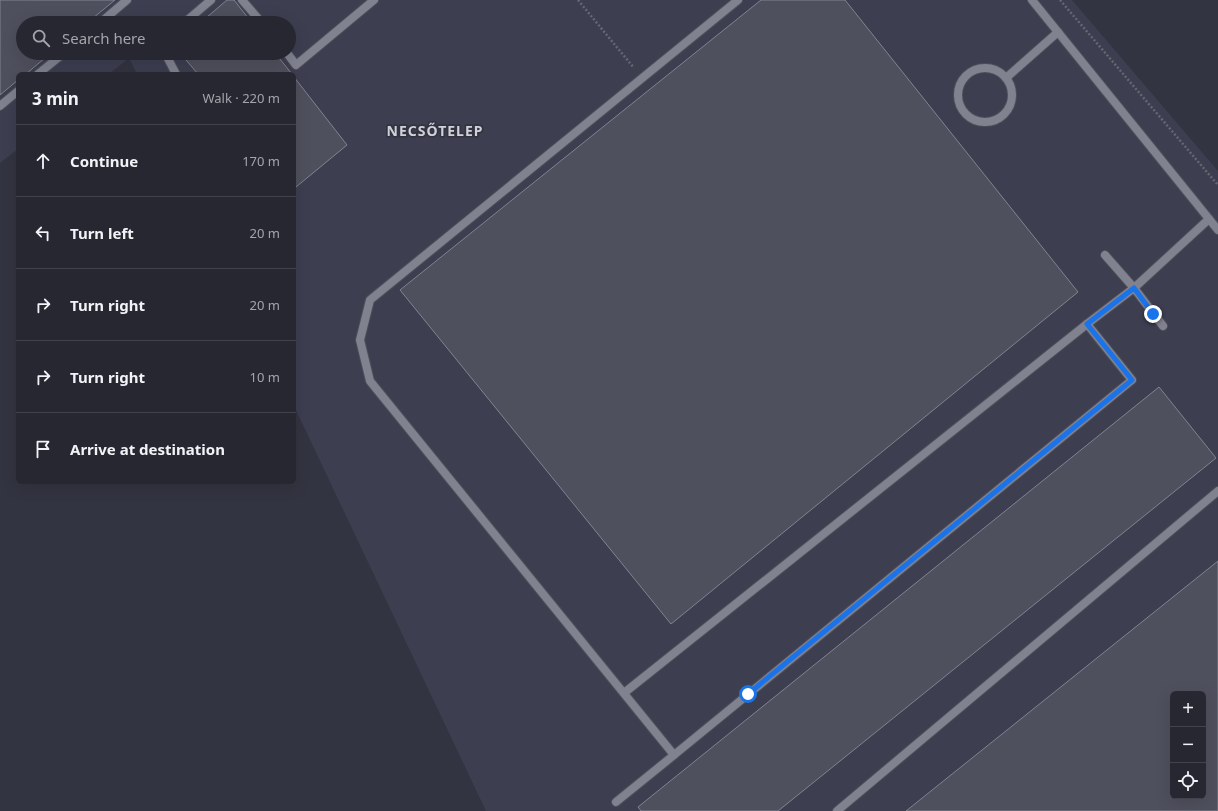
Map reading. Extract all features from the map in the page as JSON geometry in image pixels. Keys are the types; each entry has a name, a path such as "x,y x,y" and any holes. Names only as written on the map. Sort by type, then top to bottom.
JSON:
{"street":[{"path":"108,16 127,0"},
{"path":"192,16 211,0"},
{"path":"242,0 256,16"},
{"path":"293,60 296,64 374,0"},
{"path":"674,755 370,381 360,340 370,300 738,0"},
{"path":"1032,0 1218,230"},
{"path":"1006,78 1058,32"},
{"path":"40,72 55,60"},
{"path":"169,60 175,72"},
{"path":"982,68 1000,72 1006,78 1011,86 1012,95 1010,104 1003,115 991,122 982,122 973,120 966,115 961,108 958,99 958,90 966,75 974,70 982,68"},
{"path":"0,106 16,93"},
{"path":"624,693 1134,288 1209,218"},
{"path":"1105,255 1134,288 1163,326"},
{"path":"616,802 1132,380 1087,324"},
{"path":"837,811 1218,491"}],"path":[{"path":"578,0 642,78"},
{"path":"1060,0 1218,185"}],"shaded area":[{"path":"0,0 1072,0 1218,171 1218,811 486,811 296,410 296,72 136,72 130,60 296,60 296,16 16,16 16,60 126,60 112,72 16,72 16,151 0,163"}],"building":[{"path":"0,0 115,0 96,16 16,16 16,60 43,60 28,72 16,72 16,82 0,95"},
{"path":"227,0 234,0 247,16 208,16"},
{"path":"761,0 845,0 1078,292 671,624 400,290"},
{"path":"186,60 281,60 290,72 196,72"},
{"path":"296,80 347,145 296,187"},
{"path":"1159,387 1216,458 778,811 641,811 638,807"},
{"path":"1218,561 1218,811 906,811"}],"district":[{"name":"NECSŐTELEP","path":"435,130"}],"route":[{"path":"748,694 1132,380 1087,324 1134,288 1153,314"}]}
